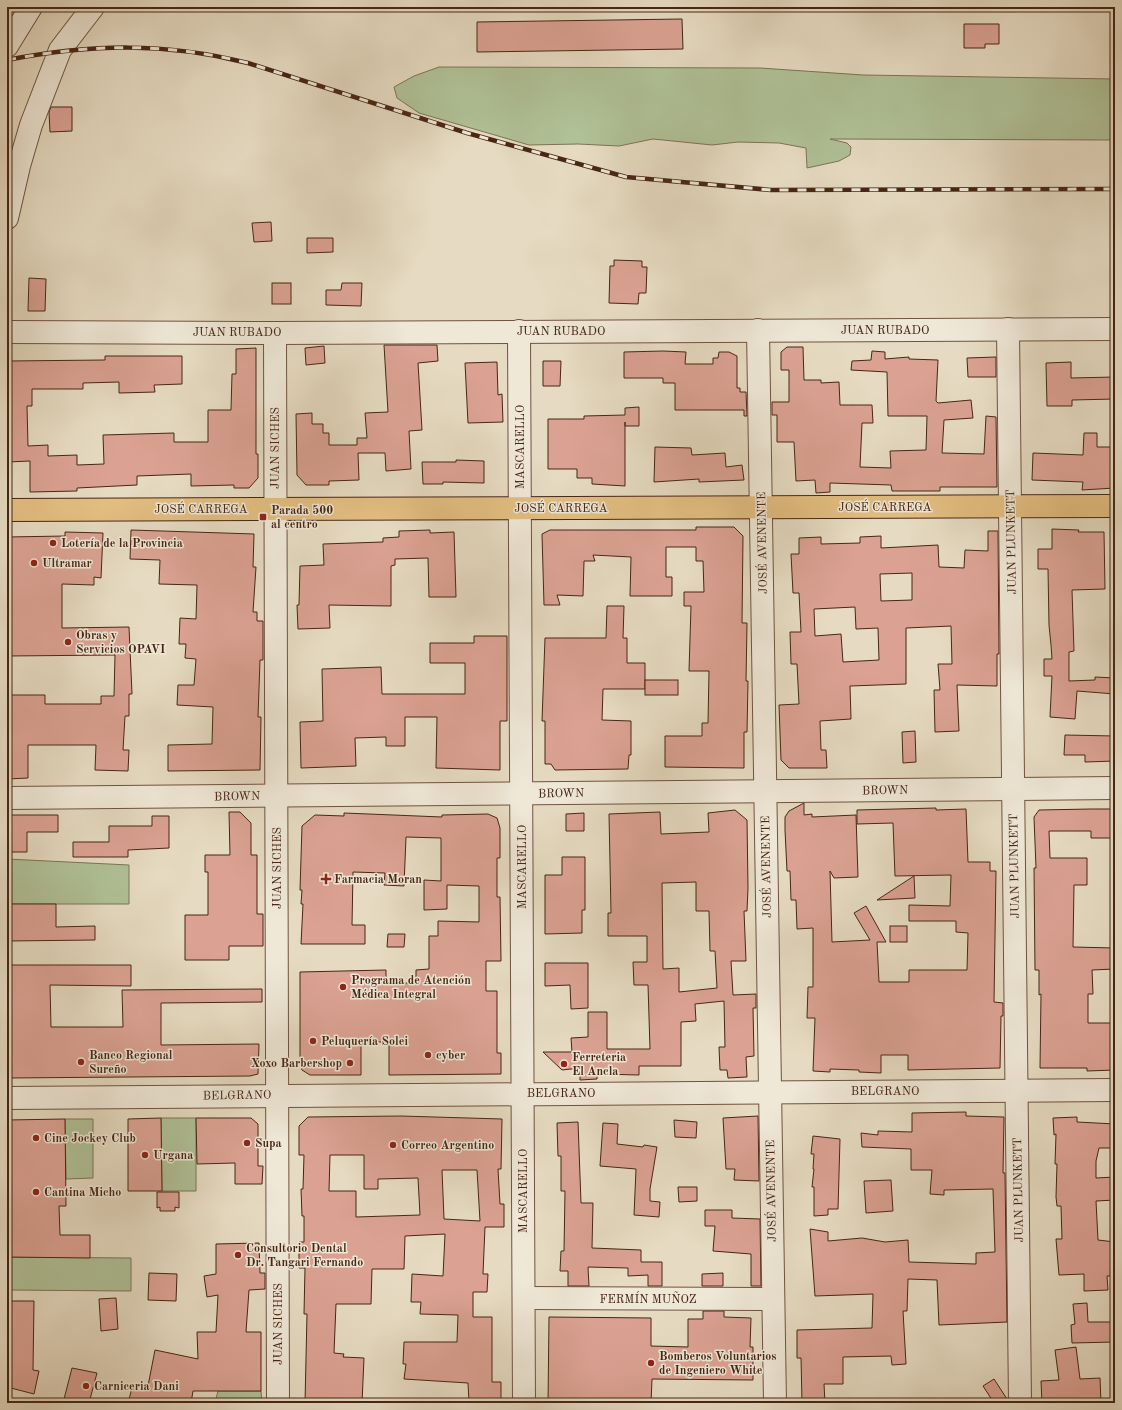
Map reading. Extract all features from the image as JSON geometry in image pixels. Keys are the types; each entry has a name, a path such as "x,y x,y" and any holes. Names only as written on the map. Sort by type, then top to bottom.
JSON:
{"main road":[{"name":"JOSÉ CARREGA","path":"7,510 1115,506"}],"street":[{"path":"7,46 31,7"},
{"path":"7,218 19,166 31,125 60,50 93,7"},
{"name":"JUAN RUBADO","path":"7,332 275,333 1115,329"},
{"name":"JOSÉ AVENENTE","path":"758,330 766,791 772,1299 775,1403"},
{"name":"JUAN PLUNKETT","path":"1008,330 1020,1403"},
{"name":"MASCARELLO","path":"519,332 524,1403"},
{"name":"JUAN SICHES","path":"275,333 278,1403"},
{"name":"BROWN","path":"7,798 1115,788"},
{"name":"BELGRANO","path":"7,1098 523,1093 1115,1090"},
{"name":"FERMÍN MUÑOZ","path":"524,1298 772,1299"}],"green space":[{"path":"439,67 760,68 863,75 1115,79 1115,140 830,139 847,143 851,147 850,155 839,161 807,168 806,148 779,143 738,142 712,145 653,139 619,146 578,144 529,145 419,113 397,98 394,87 414,76"},
{"path":"7,859 129,865 129,904 7,904"},
{"path":"161,1118 196,1118 196,1191 162,1191"},
{"path":"65,1119 93,1119 93,1178 66,1179"},
{"path":"7,1257 131,1258 131,1291 7,1290"},
{"path":"218,1391 261,1391 262,1403 215,1403"}],"building":[{"path":"682,19 683,49 477,52 477,22"},
{"path":"964,24 999,24 999,44 985,44 985,48 964,48"},
{"path":"51,107 72,107 72,131 50,132 49,112"},
{"path":"271,222 272,241 254,242 252,223"},
{"path":"307,238 333,238 333,252 307,253"},
{"path":"614,260 642,261 642,267 647,267 646,293 639,293 638,304 609,303 610,266 614,266"},
{"path":"29,278 46,279 45,311 28,311"},
{"path":"272,283 291,283 291,304 272,304"},
{"path":"342,283 362,283 361,306 326,305 326,290 341,290"},
{"path":"384,345 437,345 438,361 418,363 422,430 409,431 411,469 386,471 385,453 358,453 359,480 329,481 329,485 306,485 297,475 296,414 312,413 312,424 323,424 323,433 329,433 329,445 357,445 357,438 367,438 365,413 388,412"},
{"path":"324,346 325,363 306,365 305,348"},
{"path":"787,347 803,347 804,380 821,380 821,383 839,382 840,405 872,405 873,423 862,423 860,467 891,468 890,451 926,450 927,416 888,416 887,372 851,370 852,361 871,360 872,351 885,352 885,359 909,357 909,359 938,360 936,401 938,403 971,400 973,418 944,420 942,453 984,454 986,416 996,417 997,487 940,487 940,491 892,491 891,485 830,483 830,492 816,493 815,480 796,481 794,442 777,442 777,415 772,415 772,402 789,402 789,370 781,370 781,352"},
{"path":"256,348 256,454 258,454 258,478 249,488 234,488 234,485 191,486 191,474 137,476 137,485 77,488 77,491 30,492 30,461 7,462 7,361 105,360 105,356 182,356 182,384 154,385 155,392 119,393 119,382 83,383 83,389 32,389 32,406 27,406 28,446 48,445 48,456 77,455 77,465 104,464 103,435 174,433 174,442 208,442 208,410 231,410 232,374 236,374 236,349"},
{"path":"624,352 686,352 685,364 713,364 713,358 718,358 719,352 729,352 737,356 737,388 740,388 740,392 746,392 747,416 744,416 744,410 675,410 675,383 663,383 663,378 624,378"},
{"path":"996,357 996,377 968,377 967,358"},
{"path":"543,361 561,361 560,386 543,386"},
{"path":"497,362 498,395 502,394 503,422 468,423 465,363"},
{"path":"1071,362 1071,378 1115,377 1115,399 1072,400 1072,406 1047,406 1046,363"},
{"path":"639,407 639,426 625,426 625,486 592,484 592,478 577,478 577,469 548,469 548,419 584,419 584,416 625,415 625,408"},
{"path":"1084,433 1097,433 1097,447 1115,447 1115,488 1082,490 1083,482 1032,480 1033,453 1083,455"},
{"path":"655,447 691,448 692,455 725,453 726,467 742,465 744,480 699,482 699,479 654,482"},
{"path":"456,460 484,461 484,483 443,482 443,484 423,484 422,462 456,462"},
{"path":"696,527 734,527 743,536 742,623 747,623 746,681 748,681 747,732 744,732 744,768 665,767 665,736 702,736 702,723 708,723 709,671 689,671 691,606 684,606 684,592 704,592 703,561 696,561 696,547 666,547 666,577 672,577 672,596 630,596 631,557 593,555 595,561 584,561 583,596 557,595 560,605 544,605 542,534 550,530 696,530"},
{"path":"1052,529 1079,530 1078,532 1104,532 1105,589 1072,590 1074,651 1069,652 1069,681 1095,680 1095,677 1115,678 1115,694 1077,691 1075,719 1050,717 1052,676 1044,676 1044,659 1052,659 1049,625 1048,569 1038,569 1038,549 1052,549"},
{"path":"131,530 254,534 253,567 256,567 253,612 257,612 257,621 263,621 263,660 260,660 258,717 261,717 260,770 168,771 168,745 212,744 213,707 177,705 178,685 194,685 196,659 185,658 186,644 179,644 180,618 196,619 197,585 159,584 160,560 130,559"},
{"path":"430,530 430,533 454,532 456,597 429,597 428,558 395,559 395,565 391,566 391,606 329,605 330,628 298,629 297,605 299,605 300,566 324,565 323,544 383,542 383,538 399,537 399,531"},
{"path":"988,531 998,531 999,654 997,654 997,686 957,685 959,731 935,732 934,690 940,690 938,664 952,664 951,626 906,628 906,684 850,686 851,719 820,721 821,750 826,750 827,768 789,768 781,760 779,705 799,704 797,664 791,664 790,632 801,632 799,593 793,593 791,554 799,554 799,538 821,537 821,544 860,543 860,537 881,536 881,548 938,545 939,567 964,568 965,550 988,551","holes":["912,573 912,600 881,601 880,574","855,607 856,629 878,628 879,660 843,662 841,634 815,636 814,609"]},
{"path":"65,532 103,533 101,578 94,577 94,585 62,584 62,628 129,627 132,694 129,694 129,716 125,716 123,750 129,750 128,771 95,770 96,745 28,745 28,778 7,779 7,695 45,695 45,704 101,704 101,696 114,696 115,655 7,656 7,537 65,536"},
{"path":"607,606 624,606 623,638 627,638 627,663 645,663 645,689 603,689 602,720 631,721 631,755 629,755 628,769 555,770 551,764 545,764 545,721 542,721 545,638 606,638"},
{"path":"474,636 507,636 507,721 500,721 500,770 436,768 437,717 405,717 405,746 386,746 386,737 355,738 356,766 301,768 300,722 323,721 322,669 381,667 382,694 465,694 465,663 430,663 430,643 474,643"},
{"path":"645,680 678,680 678,695 645,695"},
{"path":"915,731 916,762 903,763 902,732"},
{"path":"1065,735 1115,736 1115,761 1085,762 1085,755 1064,755"},
{"path":"804,803 804,815 812,814 812,817 856,815 858,877 834,878 830,871 832,942 870,940 854,913 866,906 886,942 877,942 879,982 909,982 909,970 967,970 968,933 956,932 956,921 909,921 909,905 950,906 951,875 895,876 893,823 857,824 857,810 936,808 936,810 966,809 968,862 990,862 990,871 996,871 994,1002 1003,1003 1003,1016 1001,1016 1000,1068 908,1070 908,1055 881,1055 881,1073 859,1072 859,1070 830,1069 830,1072 813,1071 815,1018 807,1018 808,987 813,987 813,928 797,929 796,900 791,900 790,871 787,871 785,830 785,817 789,811"},
{"path":"1114,809 1114,838 1091,838 1091,831 1049,831 1050,858 1087,858 1087,885 1074,885 1073,947 1115,948 1115,969 1092,970 1093,994 1088,994 1088,1023 1115,1023 1115,1070 1087,1071 1087,1068 1040,1068 1041,994 1039,995 1039,970 1035,970 1034,868 1036,868 1034,817 1039,810"},
{"path":"735,810 747,820 748,888 747,911 744,911 746,961 731,961 733,995 756,994 756,1008 753,1008 754,1056 746,1057 747,1077 728,1078 727,1070 720,1070 719,1047 725,1047 724,1001 695,1004 696,1021 681,1022 681,1066 639,1066 639,1075 597,1074 597,1079 580,1080 580,1068 562,1070 543,1052 572,1052 571,1038 588,1037 588,1012 607,1012 607,1049 650,1049 648,985 634,985 633,962 647,962 647,936 608,936 608,913 611,913 609,814 660,812 661,834 709,832 708,813","holes":["696,882 696,911 709,911 710,951 715,951 717,988 679,992 679,968 663,969 662,883"]},
{"path":"229,812 240,812 251,823 251,855 257,855 257,914 263,914 263,946 229,946 229,960 185,960 185,915 208,915 208,872 205,872 205,855 230,855"},
{"path":"344,813 442,817 442,815 488,814 497,818 500,828 500,858 497,858 497,897 500,897 501,961 486,961 486,991 497,991 497,1053 501,1053 501,1074 389,1075 389,1042 361,1042 361,1075 310,1075 302,1070 300,1064 300,972 386,970 386,983 416,983 416,970 429,969 429,936 438,936 438,921 479,922 479,886 447,885 447,909 424,910 424,880 441,881 441,838 406,837 404,886 384,885 385,873 353,872 352,925 365,925 365,944 301,944 303,904 301,904 302,890 300,890 302,826 315,815 344,816"},
{"path":"584,813 584,831 566,831 566,814"},
{"path":"7,815 58,815 58,832 27,832 27,852 7,852"},
{"path":"152,816 169,816 169,848 128,850 128,857 73,857 73,842 109,842 109,826 152,826"},
{"path":"562,857 585,857 585,910 582,910 582,933 545,934 545,875 562,875"},
{"path":"914,876 915,898 877,900"},
{"path":"7,904 56,904 56,927 95,926 95,940 7,941"},
{"path":"890,926 907,926 907,942 890,942"},
{"path":"388,934 405,934 404,947 387,947"},
{"path":"545,963 588,963 588,1008 571,1009 570,985 545,986"},
{"path":"7,965 131,965 131,986 50,985 51,1027 123,1027 122,990 262,989 262,1002 161,1003 161,1045 259,1044 258,1074 250,1076 7,1078"},
{"path":"966,1112 966,1116 1004,1117 1003,1173 1005,1173 1007,1322 939,1325 937,1280 908,1279 907,1311 903,1311 906,1364 892,1365 891,1356 843,1357 843,1384 824,1384 825,1403 802,1403 801,1358 797,1358 797,1330 872,1328 873,1294 815,1296 810,1229 828,1232 828,1241 862,1238 885,1242 908,1240 909,1262 976,1264 976,1253 995,1252 993,1189 944,1190 944,1195 930,1194 932,1170 911,1170 911,1149 862,1147 861,1133 878,1135 878,1131 912,1132 912,1113"},
{"path":"401,1116 502,1119 501,1169 498,1169 500,1204 504,1204 504,1227 485,1227 483,1274 488,1274 487,1292 473,1292 473,1317 492,1317 492,1382 501,1382 501,1401 469,1402 468,1383 404,1379 406,1364 403,1364 404,1342 457,1342 458,1315 420,1314 421,1302 411,1302 412,1274 443,1276 445,1234 405,1236 404,1269 372,1269 371,1304 336,1304 334,1353 344,1354 343,1357 364,1358 362,1403 305,1403 307,1314 304,1314 305,1268 299,1268 299,1242 304,1242 304,1216 302,1216 301,1189 303,1189 304,1155 299,1155 299,1126 308,1117","holes":["330,1155 364,1155 364,1189 378,1189 378,1179 418,1178 420,1215 356,1217 356,1191 329,1191","442,1170 477,1170 480,1221 444,1219"]},
{"path":"758,1116 759,1181 734,1180 735,1169 726,1169 723,1118"},
{"path":"1077,1117 1077,1122 1115,1124 1115,1148 1099,1148 1096,1161 1096,1178 1115,1177 1115,1200 1096,1201 1098,1240 1115,1242 1115,1276 1107,1276 1108,1290 1084,1291 1084,1274 1059,1275 1056,1239 1062,1239 1061,1206 1057,1206 1056,1197 1056,1134 1054,1135 1053,1118"},
{"name":"Urgana","path":"161,1118 162,1191 128,1191 128,1119"},
{"path":"196,1118 251,1118 258,1124 258,1166 263,1166 262,1184 235,1184 235,1163 197,1164"},
{"path":"65,1119 66,1206 59,1206 60,1235 90,1235 90,1258 7,1257 7,1120"},
{"path":"674,1120 697,1122 696,1138 675,1137"},
{"path":"578,1122 581,1203 593,1203 592,1248 641,1250 641,1262 662,1262 662,1286 648,1286 648,1275 628,1276 628,1268 588,1267 589,1286 568,1286 568,1271 560,1271 561,1251 564,1251 565,1191 561,1191 561,1156 558,1156 557,1123"},
{"path":"603,1123 618,1124 617,1144 657,1147 650,1189 650,1201 660,1202 659,1217 634,1215 636,1169 600,1166"},
{"path":"813,1136 840,1139 838,1209 828,1209 828,1215 814,1216 814,1187 812,1187 814,1154 811,1154"},
{"path":"891,1180 893,1211 866,1213 864,1181"},
{"path":"678,1187 697,1187 697,1201 679,1202"},
{"path":"157,1192 179,1192 179,1208 175,1207 175,1211 160,1211 160,1207 157,1208"},
{"path":"705,1210 732,1210 732,1218 760,1219 761,1286 751,1286 751,1254 713,1251 715,1226 705,1226"},
{"path":"259,1243 260,1273 265,1273 265,1289 249,1290 246,1332 261,1332 261,1391 193,1391 191,1403 128,1403 132,1388 147,1391 155,1350 198,1359 197,1332 216,1332 218,1295 207,1297 204,1276 216,1274 216,1244"},
{"path":"149,1273 177,1274 176,1301 148,1300"},
{"path":"723,1273 723,1286 702,1286 702,1274"},
{"path":"116,1298 118,1329 101,1331 99,1299"},
{"path":"7,1301 34,1301 33,1370 39,1371 34,1394 7,1387"},
{"path":"1087,1303 1088,1322 1115,1322 1115,1342 1072,1343 1071,1325 1075,1324 1073,1304"},
{"name":"Bomberos Voluntarios de Ingeniero White","path":"703,1311 724,1311 724,1317 751,1318 750,1347 753,1347 753,1380 652,1379 651,1403 548,1403 549,1317 651,1318 651,1346 688,1347 688,1319 703,1319"},
{"path":"1076,1347 1080,1379 1100,1378 1101,1403 1042,1403 1041,1381 1059,1380 1055,1350"},
{"path":"72,1368 97,1373 89,1403 63,1403"},
{"path":"994,1379 1008,1403 994,1403 983,1386"}],"railway":[{"path":"7,60 98,48 187,51 217,56 248,63 467,133 626,177 771,190 1115,189"}],"place":[{"name":"Parada 500 al centro","path":"263,517"},
{"name":"Lotería de la Provincia","path":"53,543"},
{"name":"Ultramar","path":"34,563"},
{"name":"Obras y Servicios OPAVI","path":"68,642"},
{"name":"Farmacia Moran","path":"326,879"},
{"name":"Programa de Atención Médica Integral","path":"343,987"},
{"name":"Peluquería Solei","path":"313,1041"},
{"name":"cyber","path":"428,1055"},
{"name":"Banco Regional Sureño","path":"81,1062"},
{"name":"Xoxo Barbershop","path":"350,1063"},
{"name":"Ferreteria El Ancla","path":"564,1064"},
{"name":"Cine Jockey Club","path":"36,1138"},
{"name":"Supa","path":"247,1143"},
{"name":"Correo Argentino","path":"393,1145"},
{"name":"Urgana","path":"145,1155"},
{"name":"Cantina Micho","path":"36,1192"},
{"name":"Consultorio Dental Dr. Tangari Fernando","path":"238,1255"},
{"name":"Bomberos Voluntarios de Ingeniero White","path":"651,1363"},
{"name":"Carniceria Dani","path":"86,1386"}]}
